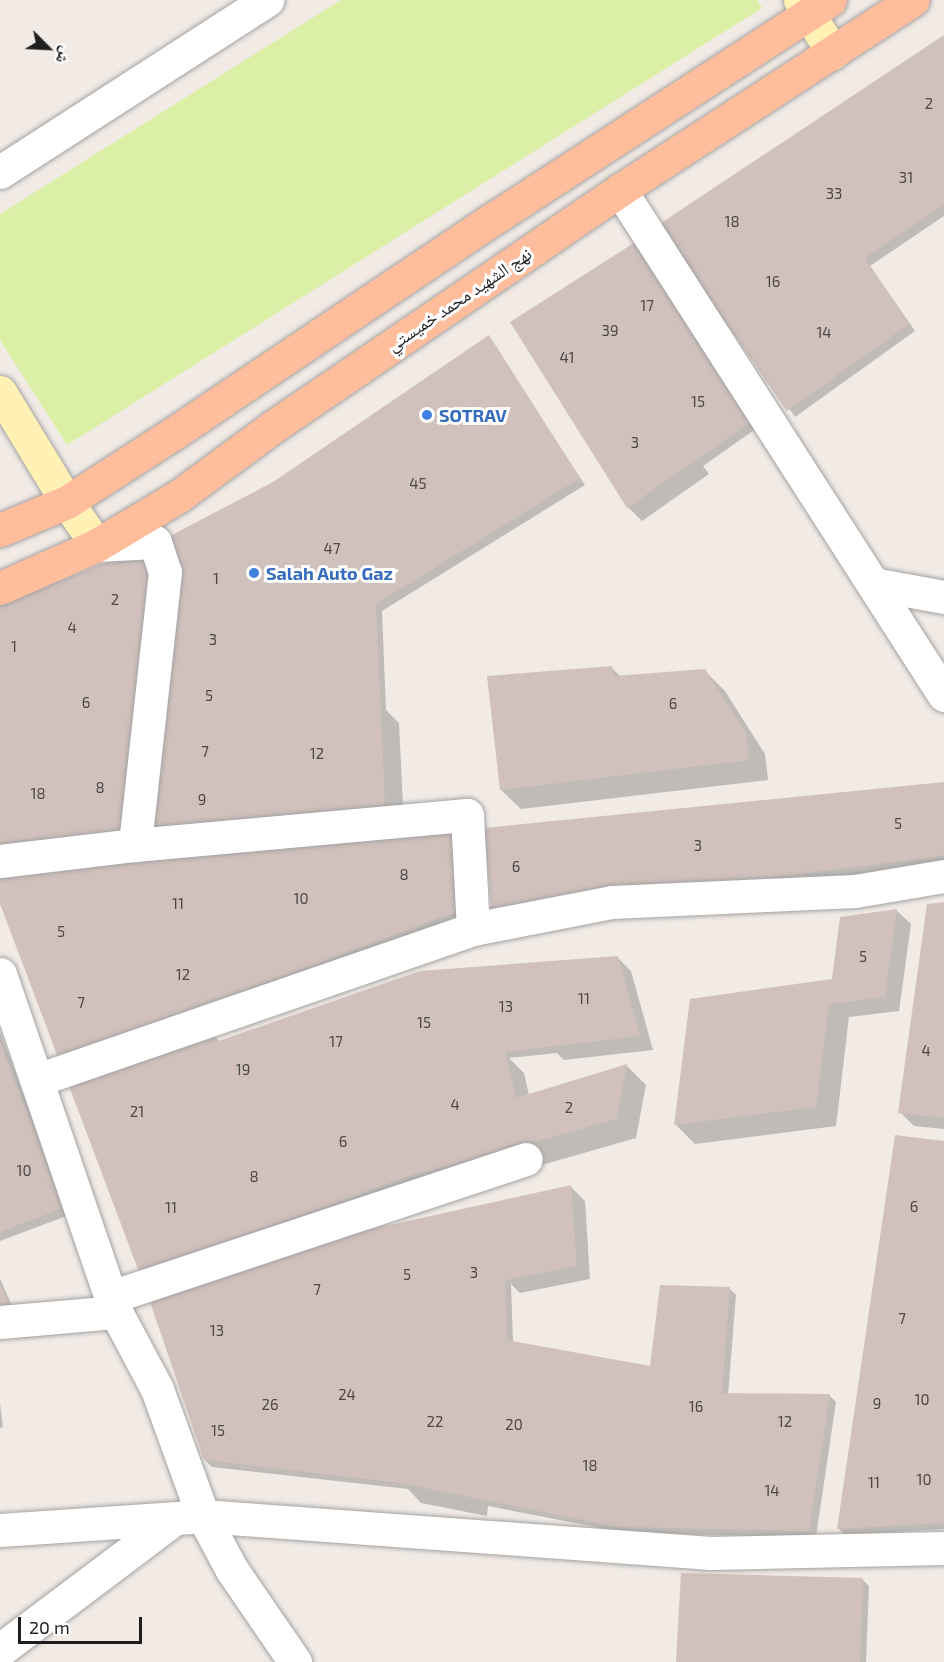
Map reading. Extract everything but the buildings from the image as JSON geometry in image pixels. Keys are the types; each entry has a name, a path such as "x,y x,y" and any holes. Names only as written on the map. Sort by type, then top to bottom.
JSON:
{"main road":[{"name":"نهج الشهيد محمد خميستي","path":"0,588 97,545 179,496 274,426 620,189 914,0"},
{"path":"0,530 67,502 813,5"}],"street":[{"path":"0,172 267,0"},
{"path":"813,5 833,53"},
{"path":"620,189 944,695"},
{"path":"0,392 67,502 97,545 155,542 165,572 135,845"},
{"path":"873,584 944,597"},
{"path":"0,861 135,845 467,814 473,929"},
{"path":"37,1080 473,929 612,902 855,891 944,876"},
{"path":"0,974 114,1304 157,1389 188,1518 232,1570 295,1662"},
{"path":"0,1322 114,1304 526,1159"},
{"path":"0,1650 188,1518"},
{"path":"0,1530 188,1518 711,1553 944,1548"}],"green space":[{"path":"341,0 757,0 762,8 67,445 0,340 0,214"}],"place":[{"name":"SOTRAV","path":"427,415"},
{"name":"Salah Auto Gaz","path":"254,573"}]}
